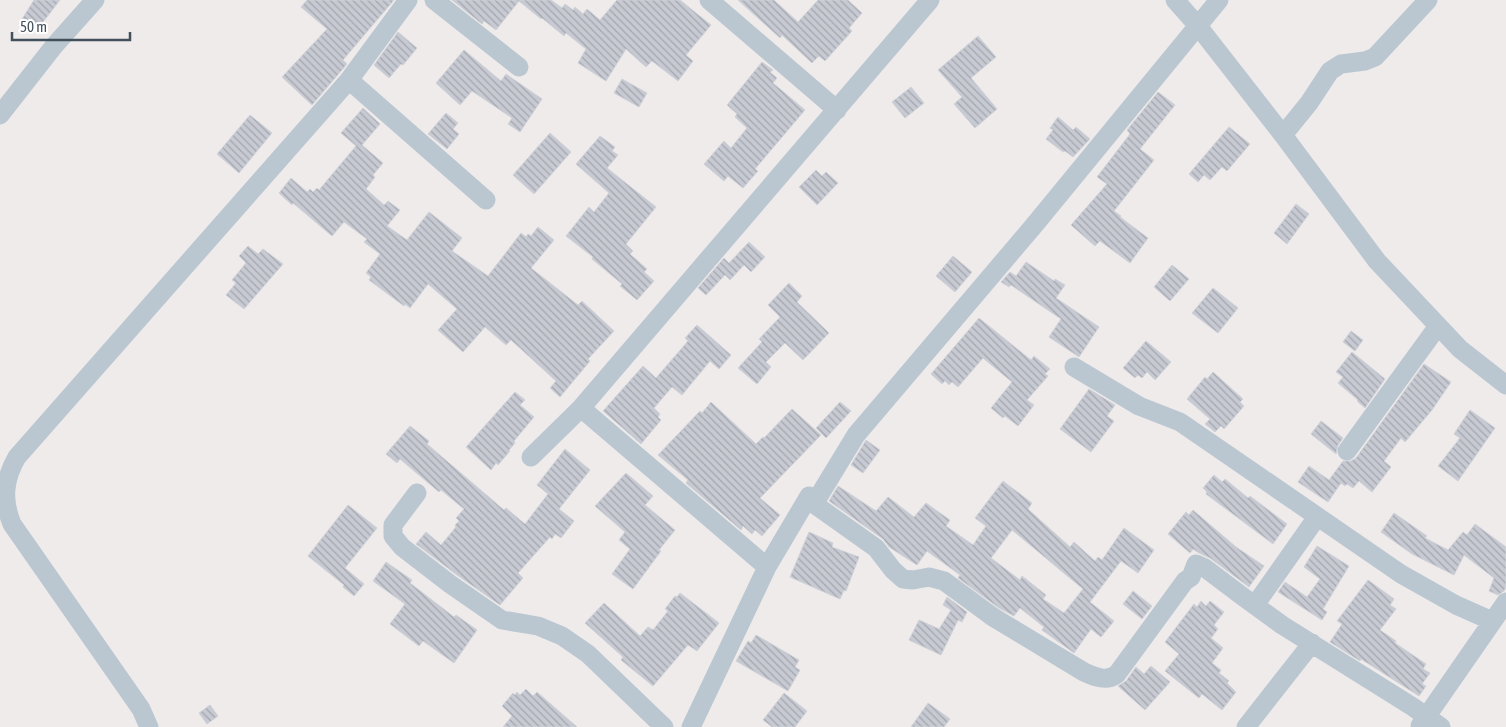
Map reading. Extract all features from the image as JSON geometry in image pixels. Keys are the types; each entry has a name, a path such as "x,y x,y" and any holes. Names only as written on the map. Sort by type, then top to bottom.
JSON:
{"street":[{"path":"0,114 54,46 95,0"},
{"path":"149,727 141,709 18,534 7,513 5,490 11,467 17,456 349,80 408,0"},
{"path":"434,0 519,67"},
{"path":"709,0 837,110"},
{"path":"531,457 581,408 930,0"},
{"path":"1175,0 1198,26 1283,135 1377,260 1460,349 1506,385"},
{"path":"814,504 856,435 1036,223 1219,0"},
{"path":"1283,135 1309,103 1330,70 1341,64 1365,61 1375,57 1428,0"},
{"path":"349,80 486,200"},
{"path":"1347,451 1438,326"},
{"path":"1074,367 1139,406 1180,422 1401,574 1456,605 1492,621"},
{"path":"581,408 767,568"},
{"path":"417,493 393,525 393,536 402,547 450,584 502,620 538,626 562,636 588,654 664,727"},
{"path":"691,727 767,568 809,496 814,504 876,548 903,580 929,577 944,581 993,617 1097,678 1112,678 1118,674 1185,581 1191,577 1196,564 1205,568 1255,605 1429,723 1492,621 1506,602"},
{"path":"1255,605 1317,517"},
{"path":"1246,727 1312,643"}],"building":[{"path":"34,0 60,0 40,26 29,27 22,19"},
{"path":"307,0 394,0 343,60 347,64 312,105 282,77 327,29 301,7"},
{"path":"452,0 551,0 562,8 565,4 573,10 575,7 583,14 587,9 600,20 617,0 680,0 711,25 686,55 693,61 678,81 652,61 646,67 626,49 606,81 578,63 586,49 566,33 564,36 519,1 496,30 484,21 482,24"},
{"path":"738,0 774,0 798,22 818,0 848,0 862,13 849,28 852,31 825,61 819,56 812,63 782,35 780,38"},
{"path":"398,32 417,48 389,78 374,65"},
{"path":"978,36 996,57 971,78 997,109 975,128 954,104 962,97 938,70"},
{"path":"464,50 501,81 506,74 542,99 520,132 508,124 512,118 472,91 460,105 436,83"},
{"path":"762,62 773,70 770,72 777,78 773,83 805,110 755,169 758,171 743,188 728,176 724,181 704,164 724,141 731,148 747,128 735,117 737,114 727,105"},
{"path":"622,79 647,93 639,107 614,93"},
{"path":"911,87 924,103 905,118 892,102"},
{"path":"1158,92 1175,105 1140,149 1154,160 1114,211 1148,238 1130,263 1100,241 1095,246 1071,225 1107,184 1097,177 1130,134 1127,130"},
{"path":"363,108 380,124 362,145 383,163 373,175 375,177 366,189 384,205 388,201 400,210 387,226 407,240 429,212 462,238 452,251 488,276 521,233 526,237 528,234 531,236 538,227 554,240 531,268 578,305 582,301 614,331 588,359 590,361 560,397 550,388 556,381 511,340 506,345 485,327 463,352 438,330 457,309 428,284 410,308 405,304 404,306 369,280 371,277 366,273 380,254 364,242 367,239 344,222 332,236 279,193 291,178 307,192 310,189 313,192 317,188 319,190 356,146 341,133"},
{"path":"446,113 458,123 453,129 459,134 447,149 428,134"},
{"path":"250,115 272,133 239,173 217,154"},
{"path":"1058,117 1073,130 1076,127 1090,139 1073,157 1046,139 1053,130 1050,128"},
{"path":"1229,127 1250,144 1227,171 1222,167 1210,180 1204,175 1198,182 1189,174"},
{"path":"550,133 571,152 534,194 513,175"},
{"path":"600,136 615,147 612,151 618,155 607,168 656,207 626,244 633,251 630,254 647,269 644,272 654,281 637,300 620,286 622,284 592,259 593,257 566,236 589,207 594,212 609,193 576,164"},
{"path":"816,170 822,176 826,172 838,183 817,205 799,187"},
{"path":"1296,204 1309,214 1287,244 1274,233"},
{"path":"749,242 765,257 751,272 744,265 730,280 725,275 706,295 698,288 724,258 729,263"},
{"path":"248,246 258,254 263,249 283,264 244,309 226,295 236,283 232,280 246,263 239,256"},
{"path":"953,256 972,272 955,292 936,276"},
{"path":"1026,262 1054,281 1055,279 1065,285 1056,298 1099,327 1079,357 1049,337 1061,319 1011,285 1009,287 1001,282 1010,272 1016,276"},
{"path":"1172,265 1189,279 1170,301 1154,287"},
{"path":"789,283 802,296 797,302 829,333 803,360 785,343 766,362 771,367 757,384 738,368 762,342 759,339 780,317 768,305"},
{"path":"1213,288 1238,308 1218,333 1192,313"},
{"path":"979,318 1031,360 1034,356 1050,369 1045,374 1048,376 1027,400 1034,405 1018,426 1005,416 1003,418 991,408 1012,382 983,358 958,387 952,382 949,385 945,381 942,384 931,374"},
{"path":"697,325 731,355 719,369 710,361 682,395 672,387 654,408 660,414 658,417 661,420 641,444 603,411 643,366 656,378 688,341 685,338"},
{"path":"1351,331 1363,340 1355,351 1343,342"},
{"path":"1146,341 1171,362 1155,380 1147,372 1142,378 1138,375 1135,378 1123,368"},
{"path":"1352,352 1385,379 1365,408 1338,383 1343,377 1336,372"},
{"path":"1424,364 1451,382 1432,410 1405,442 1401,438 1384,461 1391,467 1372,492 1359,481 1353,488 1341,483 1328,502 1298,482 1309,466 1329,480 1343,461 1351,461 1356,458"},
{"path":"1213,372 1243,399 1240,402 1244,406 1224,429 1221,426 1215,432 1205,424 1210,419 1187,399 1205,377 1207,379"},
{"path":"1089,389 1115,405 1107,416 1114,421 1091,452 1060,429"},
{"path":"515,392 525,400 520,405 534,417 514,441 515,443 510,451 491,470 466,447"},
{"path":"711,402 756,444 792,409 821,435 760,498 780,515 762,536 755,530 752,534 743,526 741,530 686,483 688,480 658,455"},
{"path":"840,402 851,411 826,438 816,428"},
{"path":"1470,410 1495,428 1458,481 1438,466 1460,438 1454,434"},
{"path":"1321,421 1343,438 1338,445 1336,454 1311,434"},
{"path":"410,426 429,441 427,444 504,510 506,508 525,524 548,494 537,485 565,449 590,470 559,509 574,521 561,538 555,534 552,539 550,537 518,573 523,578 500,605 416,544 426,532 441,545 456,527 455,525 459,521 456,518 464,509 441,490 439,492 400,459 397,463 386,454"},
{"path":"866,440 880,450 863,473 851,465"},
{"path":"626,473 653,496 645,505 675,530 633,589 612,574 630,549 619,540 625,532 595,506"},
{"path":"1214,475 1222,482 1225,479 1248,498 1250,496 1287,524 1273,544 1206,494 1207,492 1203,488"},
{"path":"1003,481 1032,503 1028,509 1070,547 1074,542 1095,561 1098,557 1102,560 1124,528 1154,550 1138,573 1121,561 1090,602 1114,621 1101,637 1091,629 1074,653 1042,630 1044,627 1020,608 1014,616 999,608 958,578 960,575 927,551 917,565 889,547 883,539 829,501 838,486 876,511 888,497 914,517 926,503 950,520 946,526 973,545 986,526 975,518","holes":["1012,530 1083,589 1064,613 1043,599 1046,595 1022,576 1020,580 991,558"]},
{"path":"348,505 377,528 345,568 364,584 354,596 343,587 344,585 308,556"},
{"path":"1193,510 1236,547 1264,566 1249,587 1210,558 1193,549 1190,553 1168,534 1186,512 1189,515"},
{"path":"1394,513 1427,536 1425,538 1448,550 1463,532 1467,535 1475,524 1506,547 1506,587 1504,591 1498,595 1489,591 1494,578 1464,555 1454,575 1412,554 1381,532"},
{"path":"809,532 833,543 832,547 859,557 846,591 844,590 840,599 790,577"},
{"path":"1317,546 1349,566 1323,609 1327,612 1322,620 1278,592 1285,582 1307,597 1320,579 1304,567"},
{"path":"386,562 412,580 410,583 454,617 456,615 477,630 454,663 423,641 419,646 390,624 405,604 373,581"},
{"path":"1368,580 1394,599 1390,605 1396,609 1380,630 1396,641 1395,643 1426,664 1423,669 1430,673 1422,684 1426,686 1419,696 1361,659 1360,661 1330,642 1342,624 1337,621"},
{"path":"1133,591 1152,606 1142,619 1123,604"},
{"path":"680,593 719,623 697,651 688,645 653,686 621,660 623,657 585,623 604,603 640,636 648,627 653,630 668,611 665,609 675,596 677,597"},
{"path":"947,597 967,612 962,622 958,620 941,655 909,640 919,620 939,629 951,610 943,605"},
{"path":"1201,601 1206,606 1210,601 1224,612 1214,625 1218,629 1211,638 1223,648 1212,663 1221,670 1219,673 1229,681 1227,683 1236,692 1222,710 1202,694 1199,698 1165,671 1179,654 1165,642 1194,604 1197,607"},
{"path":"756,635 799,660 795,667 800,670 788,691 736,661 748,641 751,643"},
{"path":"1151,666 1170,682 1145,710 1118,686 1126,681 1136,667 1144,674"},
{"path":"526,689 533,696 537,692 577,727 503,727 512,716 502,706 513,693 515,695 517,692 520,695"},
{"path":"784,693 807,711 795,727 772,727 763,720"},
{"path":"928,703 950,719 944,727 911,727"},
{"path":"210,705 218,716 207,724 199,713"}]}
